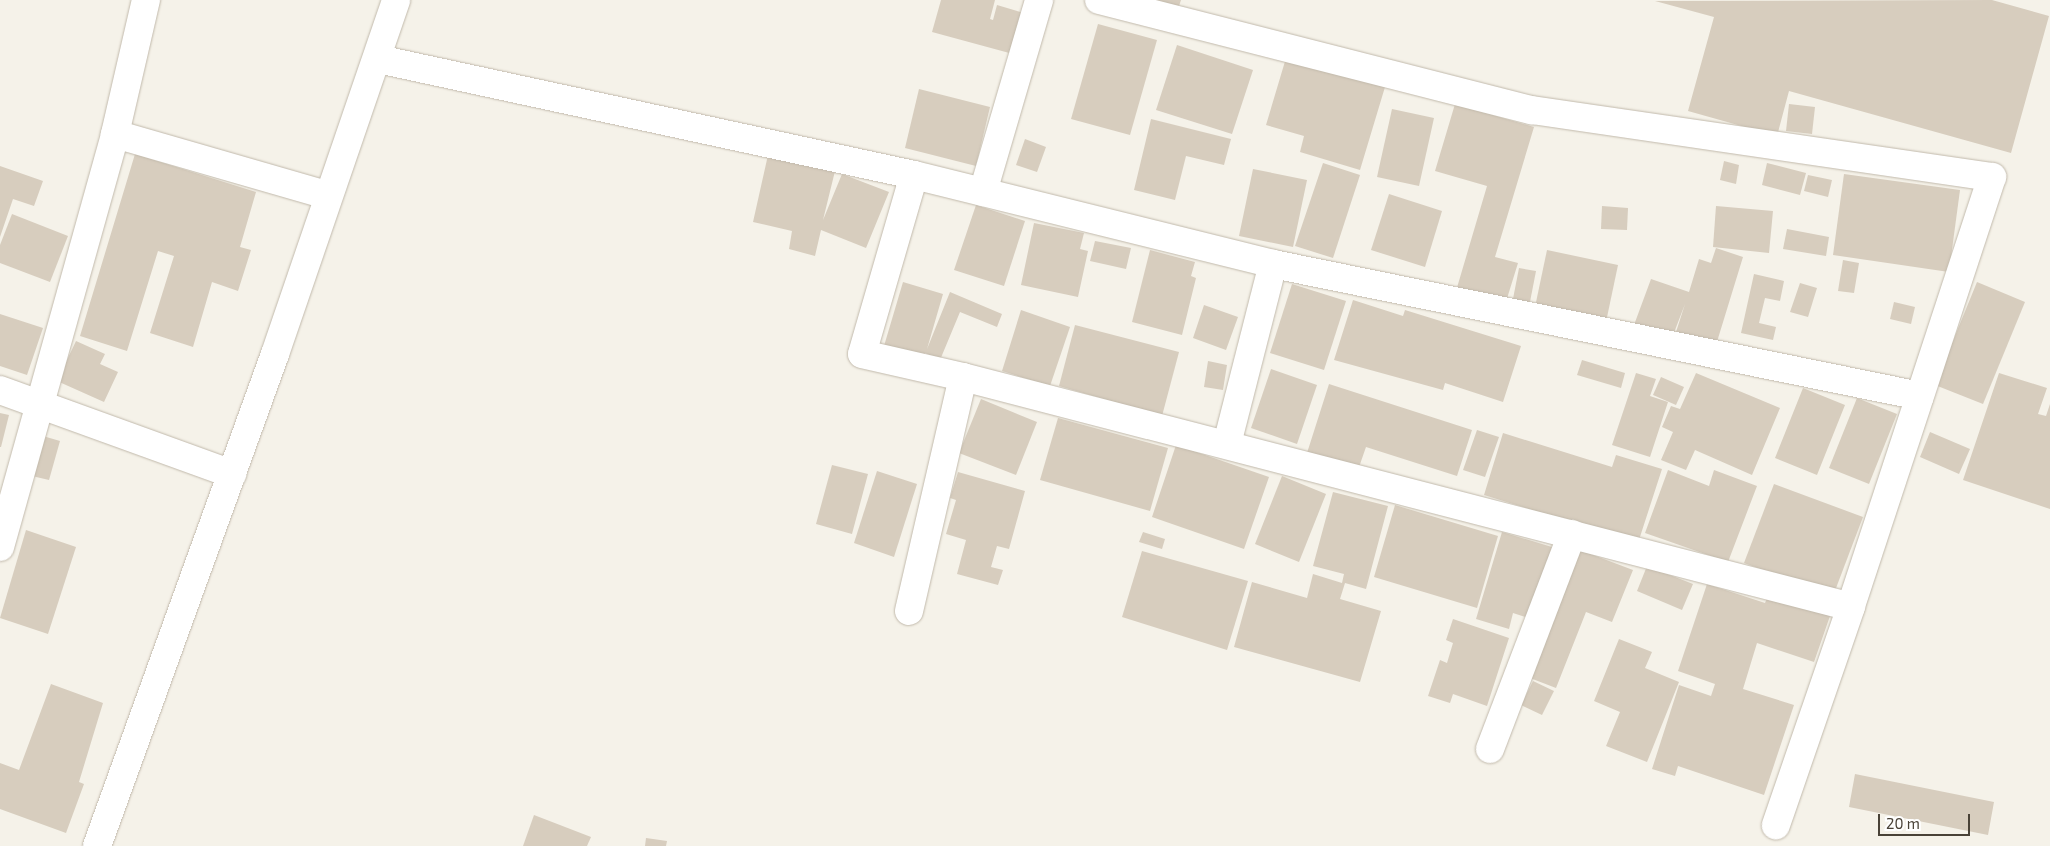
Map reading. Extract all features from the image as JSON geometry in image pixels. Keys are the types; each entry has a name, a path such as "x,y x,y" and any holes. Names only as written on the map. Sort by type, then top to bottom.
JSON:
{"street":[{"path":"0,547 115,134 146,0"},
{"path":"96,846 232,474 327,195 378,59 396,0"},
{"path":"983,192 1039,0"},
{"path":"1098,0 1532,110 1992,176 1851,607 1776,825"},
{"path":"378,59 914,175 1273,264 1920,396"},
{"path":"115,134 327,195"},
{"path":"914,175 862,354 962,377 1226,444 1851,607"},
{"path":"1226,444 1273,264"},
{"path":"909,611 962,377"},
{"path":"0,390 41,403 232,474"},
{"path":"1490,749 1572,534"}],"building":[{"path":"941,0 995,0 990,19 993,20 997,5 1024,13 1013,54 932,32"},
{"path":"1150,0 1181,0 1178,9"},
{"path":"1992,0 2049,16 2011,153 1789,91 1777,136 1688,111 1714,17 1655,1"},
{"path":"1098,24 1157,40 1130,135 1071,119"},
{"path":"1177,45 1253,70 1232,134 1156,110"},
{"path":"1286,58 1385,87 1360,170 1300,152 1304,136 1266,125"},
{"path":"919,89 990,107 976,166 905,148"},
{"path":"1455,104 1534,127 1495,257 1518,263 1505,305 1456,291 1487,186 1435,171"},
{"path":"1789,104 1815,107 1812,134 1786,131"},
{"path":"1392,109 1434,118 1419,186 1377,177"},
{"path":"1151,119 1231,139 1224,165 1186,156 1175,200 1134,190"},
{"path":"1025,139 1046,147 1037,172 1016,165"},
{"path":"135,154 256,192 240,247 251,250 238,291 212,282 193,347 150,333 174,256 158,251 127,351 80,336"},
{"path":"768,155 835,171 823,220 842,174 889,192 866,248 821,230 815,256 789,249 792,231 753,222"},
{"path":"1724,161 1739,165 1736,184 1720,180"},
{"path":"1323,163 1360,175 1333,258 1295,246"},
{"path":"1767,163 1806,173 1800,195 1762,185"},
{"path":"0,166 43,181 34,206 13,199 0,237"},
{"path":"1253,169 1307,180 1293,247 1239,236"},
{"path":"1844,174 1960,190 1949,272 1833,255"},
{"path":"1808,175 1832,180 1828,197 1804,191"},
{"path":"1389,194 1442,211 1425,267 1371,250"},
{"path":"976,205 1025,221 1004,286 954,270"},
{"path":"1602,206 1628,208 1627,230 1601,229"},
{"path":"1716,206 1773,211 1769,253 1713,247"},
{"path":"12,214 68,236 50,282 0,263 0,245"},
{"path":"1034,223 1084,233 1080,249 1088,251 1078,297 1021,285"},
{"path":"1787,229 1829,237 1826,256 1783,249"},
{"path":"1095,241 1131,248 1126,269 1090,261"},
{"path":"1716,248 1743,257 1716,345 1676,332 1685,304 1672,338 1634,325 1651,279 1689,292 1699,259 1711,263"},
{"path":"1150,250 1195,262 1191,276 1196,278 1182,335 1132,322"},
{"path":"1547,250 1618,265 1606,322 1535,307"},
{"path":"1843,260 1859,263 1854,293 1838,291"},
{"path":"1519,268 1536,271 1529,307 1512,304"},
{"path":"1754,274 1784,281 1780,301 1765,298 1759,323 1776,327 1773,340 1741,333"},
{"path":"903,282 943,294 927,349 950,292 1002,314 997,327 960,312 940,360 925,353 924,358 884,346"},
{"path":"1977,282 2025,302 1983,404 1935,385"},
{"path":"1800,283 1817,288 1808,317 1790,312"},
{"path":"1292,284 1346,301 1324,370 1270,353"},
{"path":"1353,300 1403,316 1405,310 1521,346 1503,402 1445,383 1443,390 1334,360"},
{"path":"1894,302 1915,307 1911,324 1890,319"},
{"path":"1204,305 1238,317 1226,350 1193,338"},
{"path":"1021,310 1070,327 1050,386 1002,371"},
{"path":"0,314 43,328 27,375 0,366"},
{"path":"1075,325 1179,352 1162,416 1059,386"},
{"path":"76,341 105,354 100,364 118,372 104,402 57,381"},
{"path":"1582,360 1625,373 1621,388 1577,375"},
{"path":"1208,361 1227,365 1223,390 1204,387"},
{"path":"1271,369 1317,385 1297,444 1251,428"},
{"path":"1636,373 1656,379 1650,396 1668,402 1650,457 1612,445"},
{"path":"1696,373 1780,408 1752,475 1695,450 1686,470 1661,460 1673,432 1662,427 1671,406 1680,409"},
{"path":"1999,373 2047,388 2038,414 2046,416 2050,404 2050,509 1963,480"},
{"path":"1661,377 1684,387 1676,405 1653,395"},
{"path":"1329,384 1472,430 1457,476 1366,447 1358,470 1307,453"},
{"path":"1803,388 1845,405 1817,475 1775,458"},
{"path":"1857,398 1897,414 1869,484 1829,468"},
{"path":"981,399 1037,422 1016,475 959,453"},
{"path":"0,413 9,415 1,447 0,447"},
{"path":"1058,418 1168,448 1150,511 1040,480"},
{"path":"1477,430 1499,437 1485,477 1463,470"},
{"path":"1930,432 1970,449 1959,474 1920,457"},
{"path":"1503,433 1612,467 1616,455 1662,469 1638,543 1484,495"},
{"path":"43,436 60,441 49,480 32,476"},
{"path":"1176,445 1269,477 1244,549 1152,517"},
{"path":"832,465 868,474 852,534 816,524"},
{"path":"1668,470 1709,486 1714,470 1757,486 1728,562 1645,533"},
{"path":"877,471 917,484 894,557 854,543"},
{"path":"958,472 1025,491 1009,549 997,546 991,567 1003,570 998,585 957,574 966,540 946,534 956,500 950,498"},
{"path":"1282,476 1326,494 1299,562 1255,544"},
{"path":"1774,484 1863,517 1833,596 1744,563"},
{"path":"1333,492 1388,506 1366,589 1345,583 1340,599 1381,611 1360,682 1234,647 1252,582 1307,598 1313,574 1342,583 1344,574 1313,566"},
{"path":"1395,505 1498,536 1477,608 1374,577"},
{"path":"26,530 76,547 48,634 0,618"},
{"path":"1143,532 1165,539 1162,549 1139,542"},
{"path":"1502,532 1552,547 1540,586 1535,620 1513,613 1509,629 1476,619"},
{"path":"1580,550 1633,570 1612,622 1586,612 1556,688 1530,678"},
{"path":"1142,551 1248,581 1227,650 1122,617"},
{"path":"1647,566 1693,584 1682,610 1637,591"},
{"path":"1707,584 1765,603 1768,596 1830,616 1814,662 1757,643 1743,689 1794,705 1764,795 1678,766 1675,776 1652,769 1679,685 1711,696 1715,684 1678,671"},
{"path":"1453,619 1509,638 1487,706 1453,694 1450,703 1428,696 1440,660 1447,663 1453,643 1446,640"},
{"path":"1619,639 1652,652 1645,668 1679,682 1647,762 1606,746 1620,712 1594,701"},
{"path":"1533,681 1554,691 1542,715 1521,705"},
{"path":"51,684 103,703 79,782 84,784 66,833 0,809 0,763 19,770"},
{"path":"1855,774 1994,802 1988,835 1849,807"},
{"path":"534,815 591,837 587,846 523,846"},
{"path":"646,838 667,841 666,846 645,846"}]}
